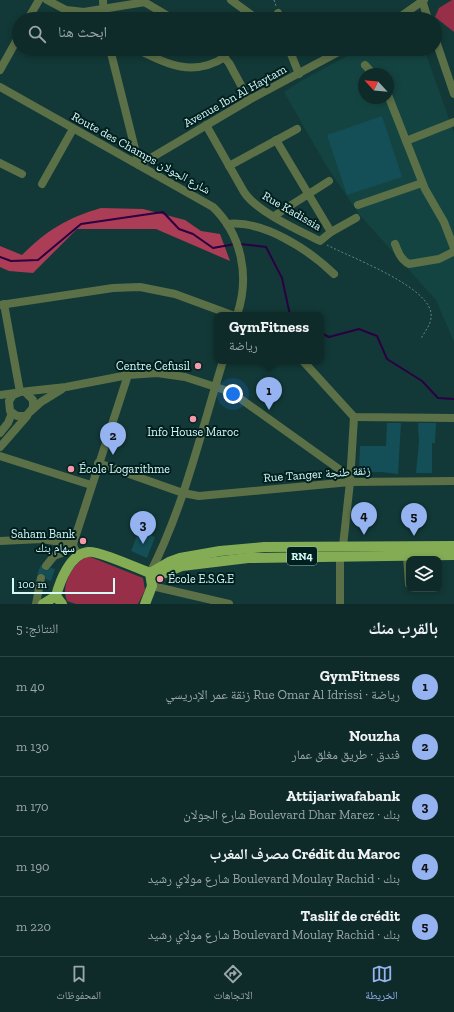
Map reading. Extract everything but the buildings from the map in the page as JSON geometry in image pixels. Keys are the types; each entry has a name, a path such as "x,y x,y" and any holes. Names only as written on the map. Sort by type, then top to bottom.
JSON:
{"main road":[{"name":"RN4","path":"151,579 169,562 180,558 264,547 454,546"},
{"path":"42,604 59,600 75,549 91,552 151,579 145,604"},
{"name":"RN4","path":"407,556 454,555"},
{"name":"RN4","path":"151,579 182,566 248,558 406,556"}],"street":[{"path":"32,12 39,0"},
{"path":"47,0 61,8 74,12 102,9 143,1 161,12"},
{"path":"103,0 103,12"},
{"path":"231,0 247,12"},
{"path":"407,12 423,1 426,12"},
{"path":"0,70 12,49"},
{"path":"112,56 139,165"},
{"path":"152,56 166,63 181,67 204,67 214,64 225,57 249,100"},
{"path":"292,56 299,74"},
{"name":"Avenue Ibn Al Haytam","path":"139,165 249,100 331,56"},
{"path":"441,56 454,94"},
{"path":"365,65 368,68"},
{"name":"Route des Champs شارع الجولان","path":"0,87 73,129 205,201 219,213 228,226 236,243 243,265 243,294 238,312"},
{"path":"392,104 422,183 431,202 444,222 453,244 453,252 439,259 409,264 405,262 399,254 395,244"},
{"path":"406,141 454,122"},
{"name":"Rue Kadissia","path":"206,126 248,199 274,216 320,241 331,232 356,218"},
{"path":"42,184 73,129"},
{"path":"229,166 297,129"},
{"path":"276,140 331,232"},
{"path":"0,163 22,174"},
{"path":"274,216 329,181"},
{"path":"358,205 422,183"},
{"path":"228,226 241,222 253,225 314,255 334,274"},
{"path":"30,413 33,400 20,392 2,304 113,288 140,287 175,294 224,312"},
{"path":"222,364 183,493 151,579 229,604"},
{"path":"306,364 354,417 350,480 343,546"},
{"path":"0,395 66,387 128,375 157,373 171,374 216,385 239,397 350,480"},
{"path":"75,549 91,485 128,375"},
{"path":"0,447 41,402 66,387"},
{"path":"0,433 8,423 10,398 20,392"},
{"path":"0,404 20,417 30,413"},
{"path":"354,417 454,418"},
{"path":"0,456 91,485"},
{"name":"Rue Tanger زنقة طنجة","path":"98,463 183,493 207,496 350,480 454,481"},
{"path":"0,541 42,538 75,549"},
{"path":"46,566 54,556 75,549"},
{"path":"340,556 340,604"},
{"path":"36,604 41,578"}],"path":[{"path":"320,241 394,277 422,298 431,311 432,317 421,339"}],"shaded area":[{"path":"454,0 454,32 442,23 442,12 437,12 439,8"},
{"path":"347,56 426,56 454,133 454,342 436,300 359,214 326,165 284,92"},
{"path":"101,208 143,209 185,220 201,231 220,234 230,261 156,229 77,229 33,273 9,271 0,267 0,246 22,255 31,246 58,226 78,216"},
{"path":"88,556 143,578 145,590 138,604 76,604 67,601 65,588 69,575 77,563"}],"waterway":[{"path":"0,257 11,261 38,260 81,224 163,212 179,229 193,234 213,248 235,244"},
{"path":"240,244 266,247 282,278 289,312"},
{"path":"324,334 329,337 359,329 377,336 387,359 422,381 438,398 454,399"}],"place":[{"name":"Centre Cefusil","path":"198,366"},
{"name":"GymFitness","path":"269,410"},
{"name":"Info House Maroc","path":"193,419"},
{"name":"Nouzha","path":"113,455"},
{"name":"École Logarithme","path":"71,469"},
{"name":"Crédit du Maroc مصرف المغرب","path":"364,535"},
{"name":"Taslif de crédit","path":"414,536"},
{"name":"Saham Bank سهام بنك","path":"83,541"},
{"name":"Attijariwafabank","path":"143,544"},
{"name":"École E.S.G.E","path":"160,579"}]}
